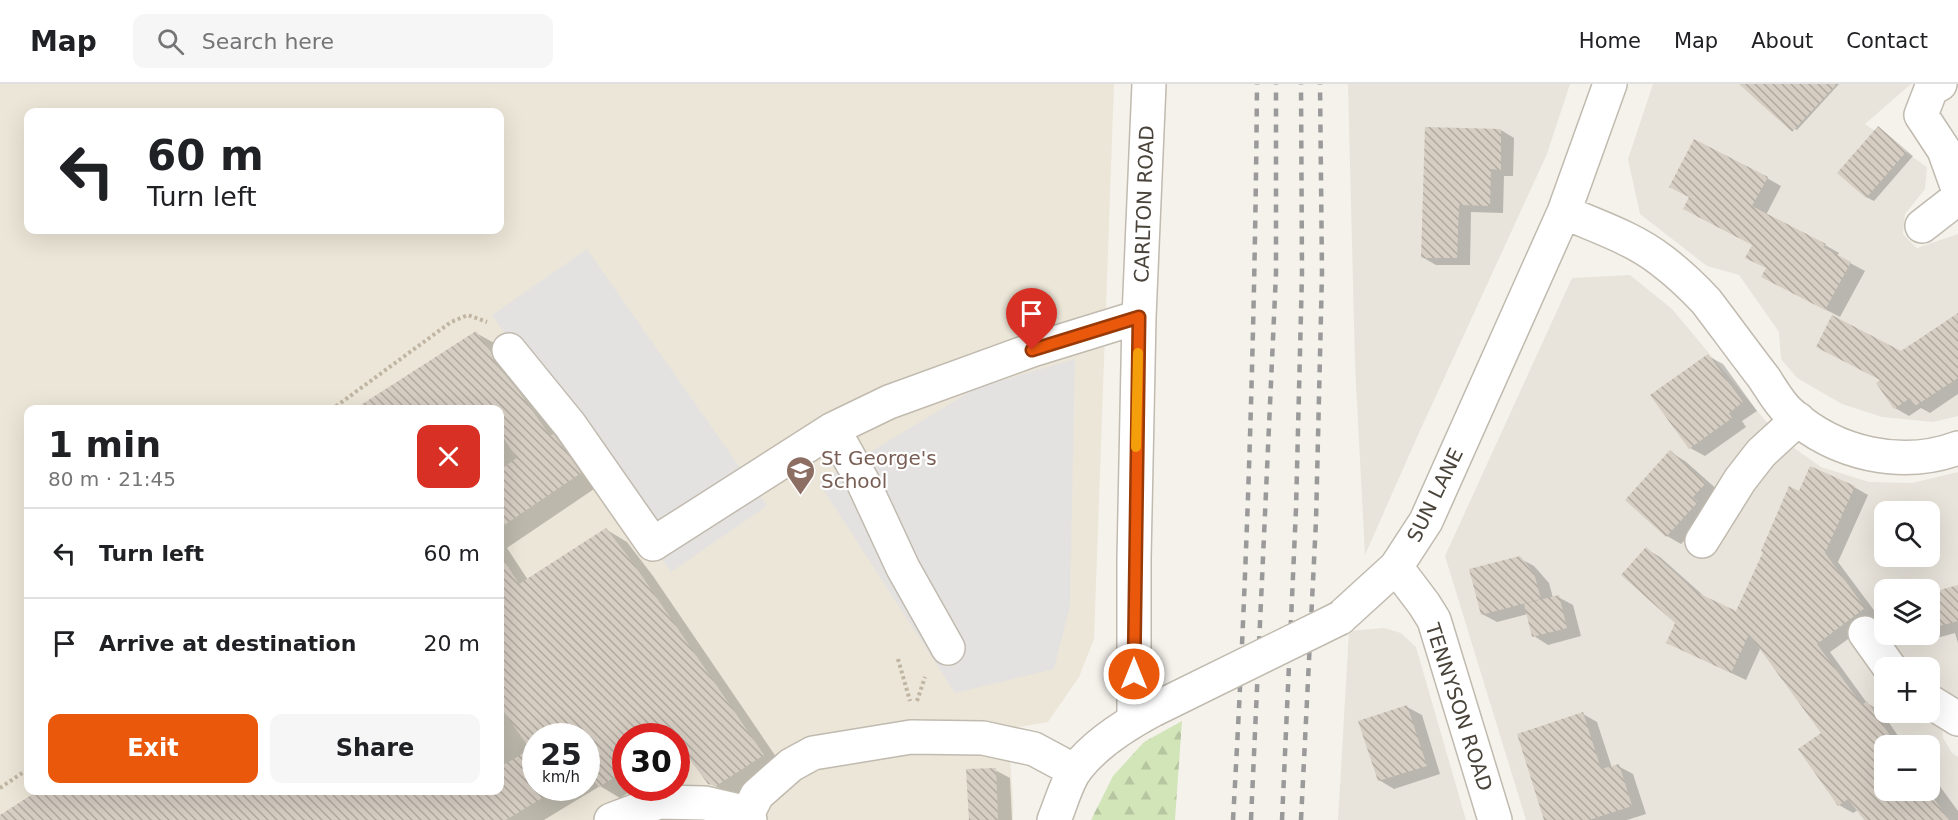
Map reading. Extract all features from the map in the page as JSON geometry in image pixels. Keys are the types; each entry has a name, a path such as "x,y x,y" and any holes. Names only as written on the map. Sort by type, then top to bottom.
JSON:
{"street":[{"name":"CARLTON ROAD","path":"1143,715 1134,559 1139,317 1149,84"},
{"name":"SUN LANE","path":"1054,820 1075,771 1092,751 1143,715 1340,618 1396,567 1426,521 1564,212 1610,84"},
{"path":"1940,84 1931,89 1921,115 1944,150 1958,189"},
{"path":"1922,225 1958,198"},
{"path":"1564,212 1625,239 1659,258 1692,286 1706,301 1789,413 1815,431 1847,447 1874,455 1906,458 1938,455 1958,448"},
{"path":"509,350 570,425 653,544 833,429 900,398 1032,350 1139,317"},
{"path":"1702,541 1740,480 1761,453 1798,419"},
{"path":"833,429 864,484 903,568 948,648"},
{"name":"TENNYSON ROAD","path":"1396,567 1434,620 1495,820"},
{"path":"1865,633 1882,657"},
{"path":"1940,708 1958,719"},
{"path":"611,820 659,802 705,803 749,816 757,795 791,765 813,753 908,725 1034,749 1075,771"}],"path":[{"path":"337,405 451,322 468,315 487,321 509,350"},
{"path":"908,725 925,677 948,648"},
{"path":"898,659 908,725"},
{"path":"0,788 24,772"}],"shaded area":[{"name":"St George's School","path":"0,84 1114,84 1094,639 1079,677 1048,722 1002,730 1010,759 1013,820 0,820"},
{"path":"1348,84 1570,84 1547,154 1365,555 1355,364"},
{"path":"1653,84 1911,84 1865,124 1927,167 1925,189 1905,214 1903,234 1917,248 1958,234 1958,416 1933,422 1882,417 1842,404 1797,378 1781,359 1779,332 1739,275 1707,266 1640,214 1628,159"},
{"path":"587,249 767,506 671,572 492,315"},
{"path":"1630,275 1672,309 1780,438 1821,467 1869,482 1912,483 1958,472 1958,699 1945,710 1942,722 1943,738 1952,753 1958,757 1958,820 1526,820 1445,556 1572,278"},
{"path":"1075,359 1070,606 1054,669 955,693 819,483 976,388"},
{"path":"1384,628 1401,633 1416,647 1466,820 1338,820 1349,631"}],"green space":[{"path":"1182,721 1175,820 1091,820 1113,776 1144,742"}],"building":[{"path":"1739,84 1837,84 1792,132"},
{"path":"1878,126 1907,151 1866,198 1837,173"},
{"path":"1425,127 1501,129 1501,170 1491,169 1490,206 1459,205 1457,258 1421,258"},
{"path":"1694,139 1768,177 1752,206 1826,244 1823,247 1851,262 1825,310 1761,277 1766,268 1745,258 1752,245 1683,209 1689,197 1669,187"},
{"path":"1958,313 1958,378 1915,406 1910,398 1894,409 1876,383 1880,380 1816,347 1832,315 1901,351"},
{"path":"476,331 491,352 494,362 520,393 550,436 553,434 555,436 581,473 504,525 504,467 517,458 504,439 504,405 361,405"},
{"path":"1708,354 1743,402 1729,413 1732,418 1689,449 1650,395"},
{"path":"1670,450 1706,483 1693,497 1698,502 1666,537 1625,500"},
{"path":"1810,466 1855,486 1825,553 1865,608 1817,644 1862,705 1867,701 1874,712 1874,723 1882,723 1890,735 1874,735 1874,801 1936,801 1949,820 1864,820 1848,799 1838,806 1798,749 1821,733 1749,634 1731,673 1666,643 1675,623 1621,575 1646,547 1696,592 1736,611 1763,552 1761,551 1789,486 1799,491"},
{"path":"606,528 633,563 764,755 716,786 708,784 690,760 690,723 612,723 612,779 600,786 600,723 522,723 522,738 504,712 504,560 519,584"},
{"path":"1520,556 1534,573 1541,599 1481,615 1469,569"},
{"path":"1958,585 1958,621 1940,626 1940,590"},
{"path":"1559,595 1567,628 1532,637 1524,604"},
{"path":"1407,705 1427,766 1378,781 1358,721"},
{"path":"1583,712 1601,769 1619,764 1632,806 1589,820 1544,820 1517,734"},
{"path":"522,754 522,801 537,801 506,820 0,820 0,815 31,795 504,795 504,765"},
{"path":"996,768 998,820 969,820 966,769"}],"railway":[{"path":"1233,820 1250,452 1257,84"},
{"path":"1251,820 1276,273 1276,84"},
{"path":"1282,820 1296,509 1302,273 1301,84"},
{"path":"1301,820 1316,521 1322,273 1320,84"}],"slow traffic":[{"path":"1136,447 1138,353"}],"place":[{"name":"St George's School","path":"800,496"}],"route":[{"path":"1032,350 1139,317 1134,674"}]}
